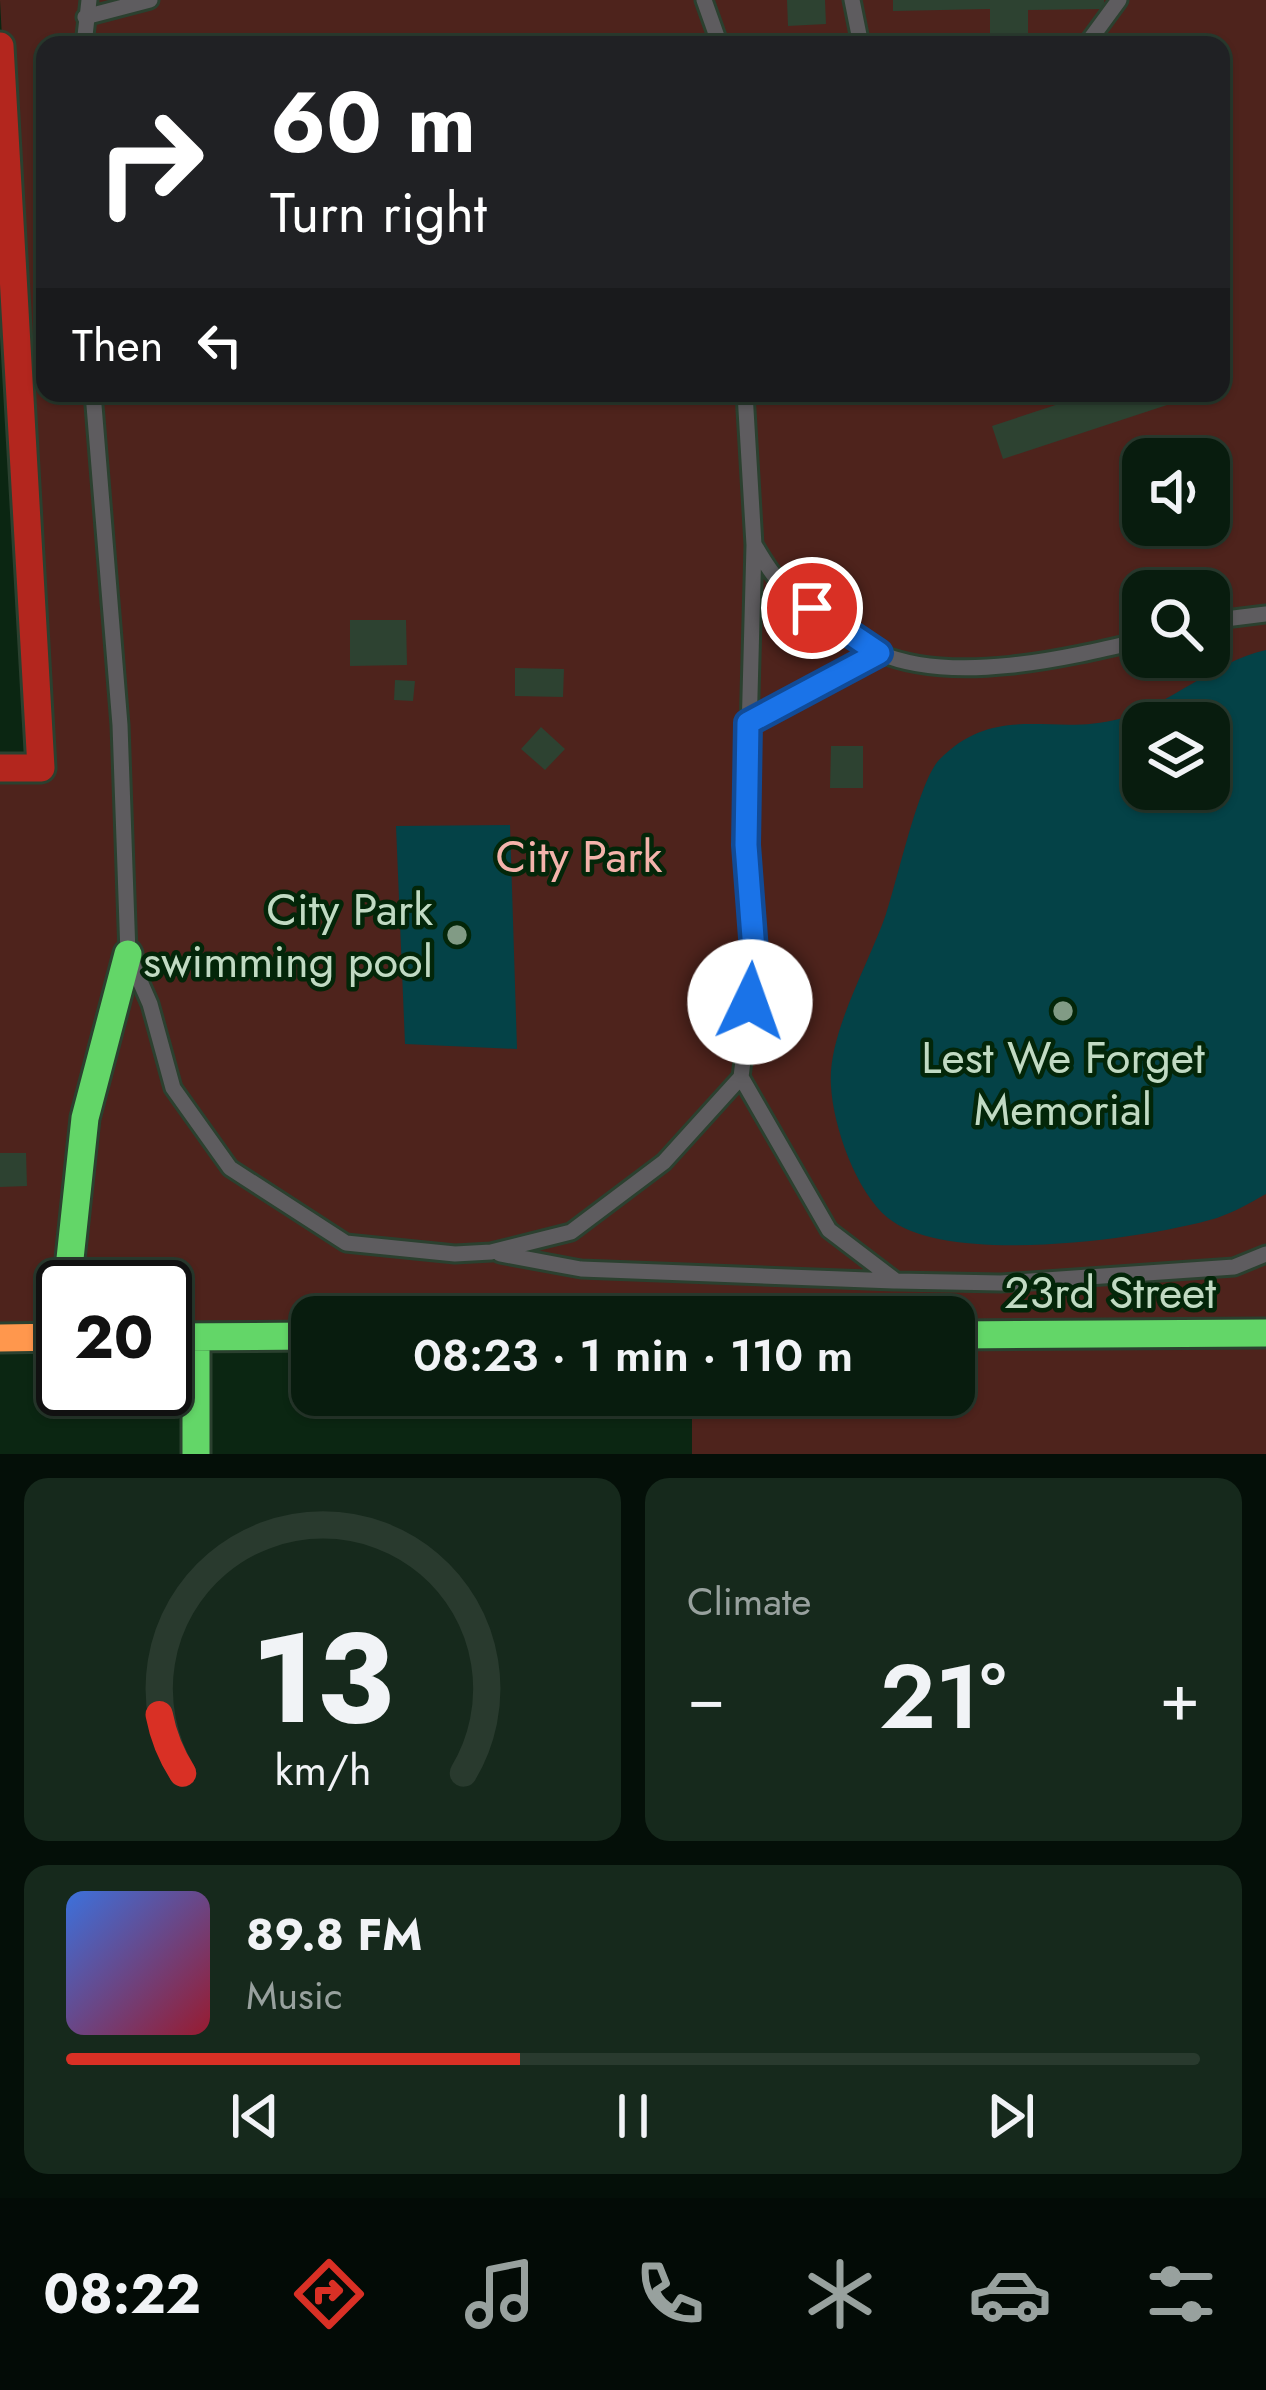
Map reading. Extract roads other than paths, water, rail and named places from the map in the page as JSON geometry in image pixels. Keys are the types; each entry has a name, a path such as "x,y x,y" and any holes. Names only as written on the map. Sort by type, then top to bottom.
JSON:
{"street":[{"path":"0,46 40,768 0,768"},
{"path":"69,1260 93,1070 128,954"},
{"name":"23rd Street","path":"975,1335 1266,1333"},
{"path":"192,1337 291,1336"},
{"path":"0,1338 36,1337"},
{"path":"196,1337 196,1454"}],"lane":[{"path":"87,8 150,0"},
{"path":"704,0 717,36"},
{"path":"853,0 859,36"},
{"path":"1093,36 1119,0"},
{"path":"94,402 120,725 128,954 150,1004 172,1088 230,1168 346,1243 455,1254 491,1252 572,1232 664,1162 741,1077 755,964 746,845 754,544 746,402"},
{"path":"754,544 778,586 879,653 938,666 1053,661 1122,645"},
{"path":"1230,618 1266,614"},
{"path":"748,723 879,653"},
{"path":"741,1077 829,1230 896,1281"},
{"path":"491,1252 581,1269 1001,1283 1234,1267 1266,1254"}],"water":[{"path":"1266,650 1266,1194 1223,1216 1185,1226 1048,1244 955,1242 916,1233 888,1218 866,1192 841,1138 832,1066 842,1022 886,914 931,771 960,742 982,731 1122,718 1122,810 1230,810 1230,702 1160,702 1201,678 1230,678 1230,664"},
{"name":"City Park swimming pool","path":"510,825 517,1049 405,1044 396,826"}],"place":[{"name":"City Park swimming pool","path":"457,935"},
{"name":"Lest We Forget Memorial","path":"1063,1011"}],"park label":[{"name":"City Park","path":"579,856"}]}
